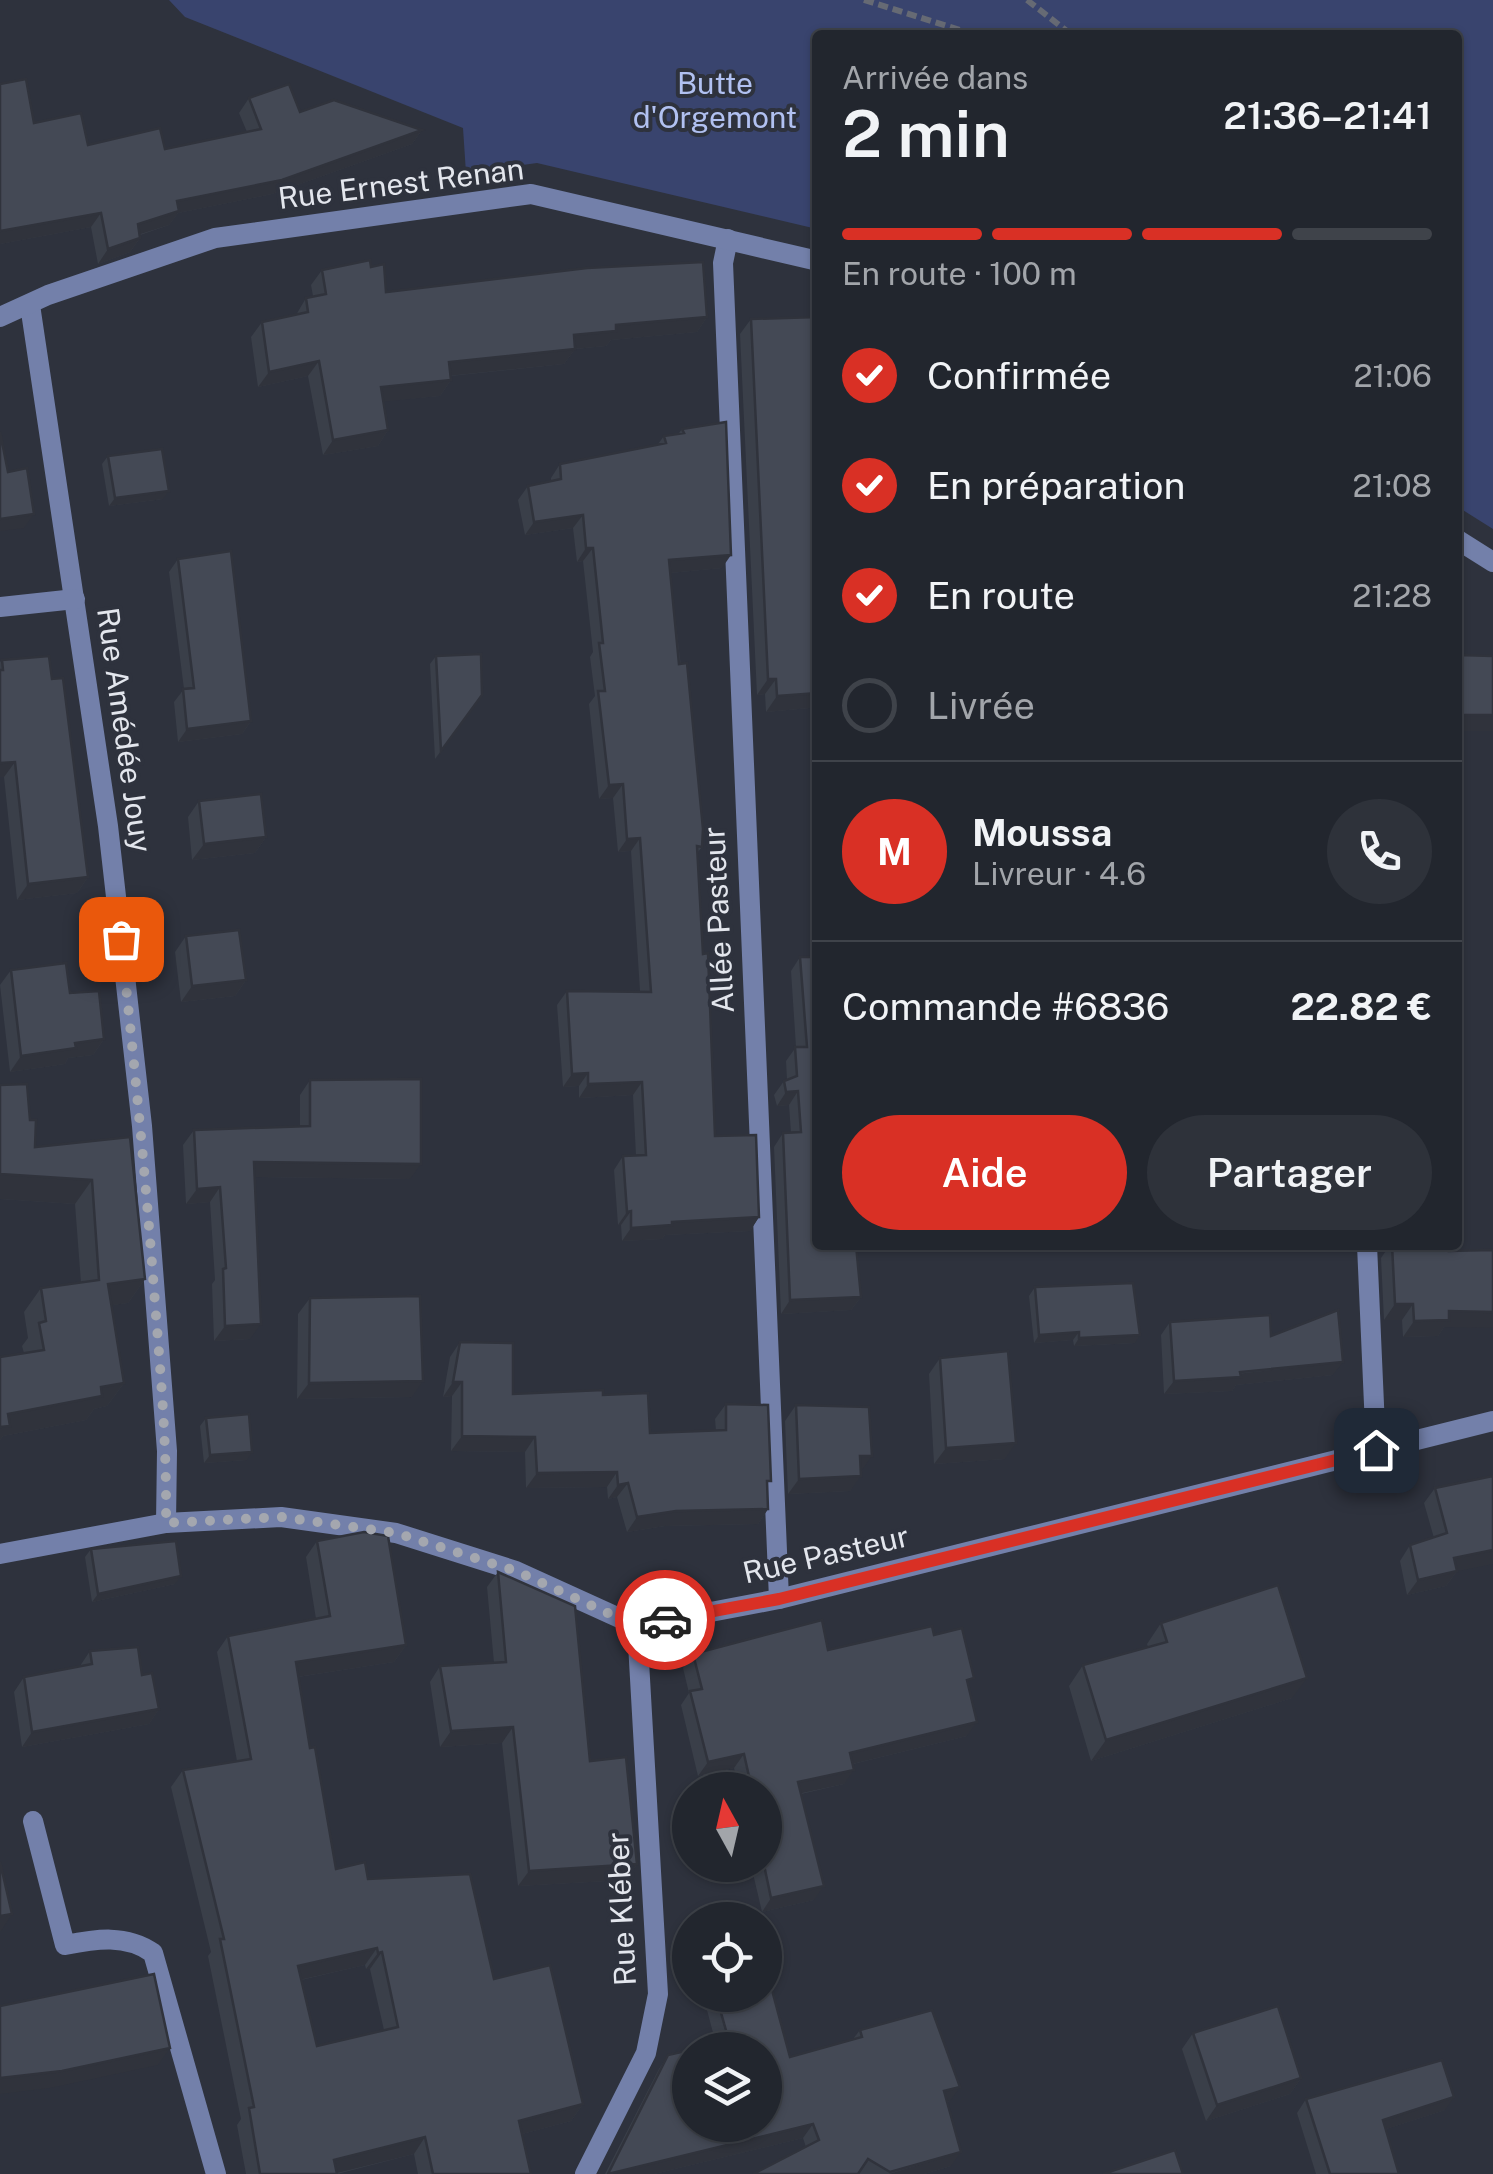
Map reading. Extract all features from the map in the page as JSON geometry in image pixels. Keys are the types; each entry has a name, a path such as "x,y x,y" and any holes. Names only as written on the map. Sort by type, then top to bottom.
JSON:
{"street":[{"name":"Rue Ernest Renan","path":"0,317 48,296 215,238 531,194 812,260"},
{"name":"Allée Pasteur","path":"728,239 722,263 729,460 779,1599"},
{"name":"Rue Amédée Jouy","path":"30,305 108,826 142,1126 167,1451 166,1523"},
{"path":"1462,543 1493,562"},
{"path":"0,607 75,599"},
{"path":"1366,1250 1376,1450"},
{"name":"Rue Pasteur","path":"636,1626 779,1599 1493,1421"},
{"path":"0,1554 166,1523 281,1517 396,1533 516,1571 636,1626"},
{"name":"Rue Kléber","path":"585,2174 646,2053 658,1994 636,1626"},
{"path":"33,1820 65,1945 91,1940 134,1940 152,1953 216,2174"}],"path":[{"path":"864,0 960,30"},
{"path":"1026,0 1065,30"}],"green space":[{"name":"Butte d'Orgemont","path":"169,0 1493,0 1493,529 1462,510 1462,30 812,30 812,228 537,163 466,173 463,128 185,17"}],"building":[{"path":"26,79 34,123 81,113 88,145 160,128 165,149 261,129 249,98 289,84 300,112 334,100 422,130 282,180 177,201 179,211 138,224 140,238 108,249 101,213 0,231 0,84"},
{"path":"370,260 371,267 384,264 386,292 587,268 703,262 707,317 616,325 616,331 574,335 575,349 449,362 451,380 381,387 388,430 333,440 319,361 269,372 262,322 308,312 306,298 326,294 322,270"},
{"path":"812,317 812,693 777,696 776,679 768,679 751,319"},
{"path":"726,422 731,555 669,560 679,664 687,663 703,829 702,847 697,846 703,954 708,953 715,1136 756,1135 759,1217 631,1228 623,1156 646,1155 642,1082 588,1084 588,1073 572,1074 567,991 651,992 640,838 627,839 623,784 609,785 598,691 605,691 599,643 603,643 593,548 586,548 583,515 534,522 528,486 561,479 560,464 666,443 664,436 684,433 682,429"},
{"path":"0,432 8,472 27,468 34,514 0,519"},
{"path":"162,449 169,491 115,498 108,456"},
{"path":"231,551 251,721 187,729 183,689 194,688 178,559"},
{"path":"481,654 482,695 441,751 436,656"},
{"path":"1462,655 1493,656 1493,715 1462,715"},
{"path":"49,656 52,679 63,678 88,877 28,884 15,762 0,763 0,670 2,660"},
{"path":"261,794 266,837 204,844 199,801"},
{"path":"239,930 246,980 192,986 186,936"},
{"path":"800,957 812,957 812,1250 856,1250 861,1297 790,1300 783,1133 801,1132 798,1091 786,1092 784,1081 797,1076 795,1047 807,1047"},
{"path":"66,963 70,993 99,991 104,1039 75,1043 76,1048 21,1056 11,970"},
{"path":"421,1079 421,1164 254,1162 261,1324 225,1326 226,1268 220,1187 197,1189 194,1130 310,1126 310,1080"},
{"path":"27,1084 30,1120 36,1120 35,1147 130,1137 145,1279 108,1284 124,1383 101,1387 102,1396 8,1414 10,1426 0,1427 0,1357 44,1350 39,1323 46,1321 41,1288 99,1280 92,1180 0,1174 0,1085"},
{"path":"1392,1250 1493,1250 1493,1312 1449,1311 1449,1320 1414,1321 1413,1304 1395,1304"},
{"path":"1133,1283 1140,1335 1039,1335 1035,1287"},
{"path":"420,1296 423,1381 309,1383 310,1298"},
{"path":"1338,1310 1343,1362 1240,1372 1241,1377 1174,1381 1170,1322 1270,1315 1271,1336"},
{"path":"460,1342 513,1343 513,1394 603,1390 603,1395 648,1393 650,1433 726,1430 726,1404 768,1405 768,1509 676,1511 637,1517 628,1483 618,1485 617,1472 537,1473 535,1437 462,1436 462,1382 453,1382"},
{"path":"1008,1351 1016,1443 946,1448 940,1358"},
{"path":"796,1405 869,1407 872,1456 860,1456 861,1476 799,1479"},
{"path":"249,1414 252,1452 210,1455 206,1418"},
{"path":"1493,1476 1493,1550 1454,1558 1457,1571 1418,1580 1410,1545 1447,1533 1435,1488"},
{"path":"364,1532 388,1536 406,1645 296,1662 336,1869 365,1862 368,1879 470,1874 494,1979 550,1965 583,2104 519,2121 531,2174 433,2174 425,2137 334,2160 337,2174 260,2174 249,2108 254,2107 220,1939 224,1939 183,1770 251,1759 228,1636 330,1616 317,1541","holes":["377,1948 378,1953 382,1952 398,2027 317,2046 298,1966"]},
{"path":"176,1541 181,1576 98,1594 91,1549"},
{"path":"498,1572 575,1606 590,1761 626,1757 637,1864 529,1871 513,1727 451,1731 440,1666 506,1662"},
{"path":"1278,1585 1307,1678 1106,1740 1083,1665 1167,1642 1161,1623"},
{"path":"822,1620 828,1650 932,1626 934,1635 962,1628 974,1678 967,1680 977,1722 850,1753 854,1770 798,1782 824,1886 771,1898 768,1882 782,1882 782,1772 748,1772 744,1754 708,1762 690,1691 702,1689 693,1654"},
{"path":"138,1647 142,1675 152,1673 159,1709 32,1732 24,1677 92,1664 90,1651"},
{"path":"0,1862 12,1914 0,1916"},
{"path":"154,1974 170,2048 62,2071 0,2078 0,2006"},
{"path":"1278,2006 1301,2078 1217,2105 1193,2033"},
{"path":"932,2010 960,2087 944,2091 961,2152 890,2172 868,2159 858,2174 753,2174 819,2140 813,2124 782,2132 782,2032 726,2032 721,2012 778,2012 790,2057 862,2037 860,2030"},
{"path":"672,2054 672,2142 739,2142 608,2174 668,2055"},
{"path":"1442,2060 1454,2097 1383,2120 1399,2174 1330,2174 1306,2099"},
{"path":"1175,2150 1183,2174 1103,2174"}],"way so far":[{"path":"121,939 142,1126 162,1379 166,1523 281,1517 396,1533 516,1571 636,1626 665,1620"}],"route":[{"path":"665,1620 779,1599 1376,1450"}]}
